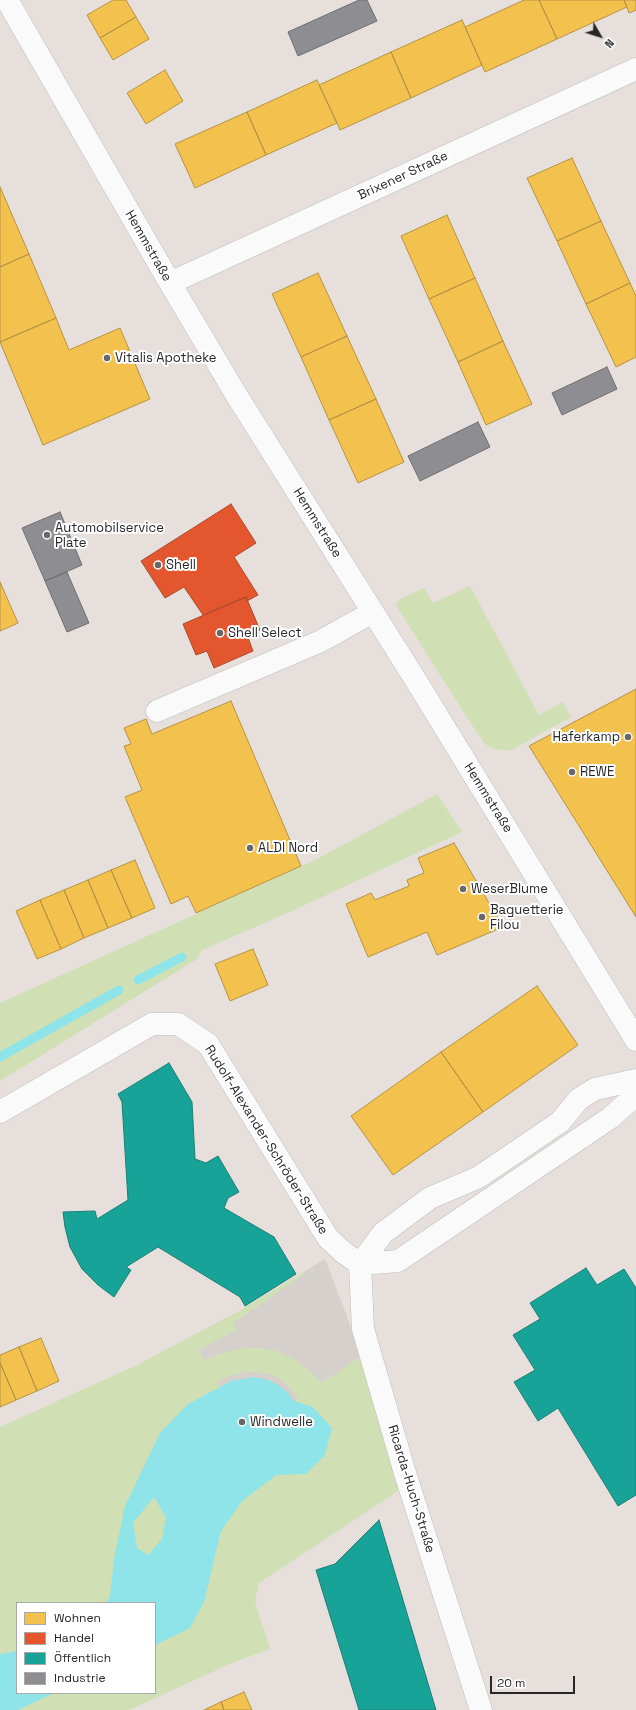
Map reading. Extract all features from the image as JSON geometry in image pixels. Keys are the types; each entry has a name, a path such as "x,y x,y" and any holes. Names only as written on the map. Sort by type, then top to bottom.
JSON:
{"street":[{"name":"Hemmstraße","path":"7,0 237,396 491,801 636,1040"},
{"name":"Brixener Straße","path":"170,283 636,69"},
{"path":"157,711 321,641 373,612"},
{"name":"Rudolf-Alexander-Schröder-Straße","path":"0,1112 152,1024 178,1024 208,1044 328,1238 343,1252 360,1264"},
{"path":"360,1264 383,1233 430,1198 485,1172 560,1122 579,1099 595,1089 636,1080"},
{"path":"360,1264 398,1261 610,1118 636,1095"},
{"name":"Ricarda-Huch-Straße","path":"360,1264 363,1330 405,1473 481,1710"}],"green space":[{"path":"470,586 539,715 563,702 571,717 511,750 498,750 486,745 469,721 396,605 400,599 424,588 433,603"},
{"path":"437,794 462,832 292,911 202,950 197,959 0,1081 0,1003 319,858"},
{"path":"325,1259 362,1356 401,1489 259,1583 255,1601 270,1649 232,1663 129,1710 0,1710 0,1427 137,1365 239,1311"}],"shaded area":[{"path":"325,1259 362,1356 321,1383 311,1372 296,1360 277,1351 261,1348 244,1348 225,1352 204,1360 198,1350 237,1330 233,1323"},
{"path":"246,1372 270,1374 283,1381 299,1398 294,1401 288,1393 254,1377 231,1381 220,1387 217,1382 229,1376"}],"water":[{"path":"254,1377 268,1380 278,1385 288,1393 294,1401 313,1407 332,1428 325,1455 306,1474 276,1475 242,1501 221,1531 204,1602 190,1628 156,1645 156,1602 107,1602 110,1596 114,1559 125,1506 160,1433 188,1404 231,1381","holes":["154,1497 166,1517 162,1539 148,1555 137,1548 133,1523"]},
{"path":"16,1651 16,1694 52,1694 18,1710 0,1710 0,1654"}],"building: Wohnen":[{"path":"113,0 126,0 136,17 100,38 87,15"},
{"path":"524,0 539,0 557,39 485,72 465,27"},
{"path":"539,0 624,0 627,7 557,39"},
{"path":"624,0 636,0 636,10 629,13"},
{"path":"136,17 149,39 113,60 100,38"},
{"path":"462,20 482,65 411,98 391,52"},
{"path":"391,52 411,98 340,130 319,85"},
{"path":"165,70 183,101 146,124 127,93"},
{"path":"317,80 337,123 266,155 247,112"},
{"path":"247,112 266,155 195,188 175,144"},
{"path":"572,158 601,221 557,241 527,178"},
{"path":"0,187 29,254 0,267"},
{"path":"447,215 475,278 429,299 401,236"},
{"path":"601,221 630,283 586,304 557,241"},
{"path":"29,254 56,318 0,342 0,267"},
{"path":"318,273 347,336 301,357 272,294"},
{"path":"475,278 503,341 458,362 429,299"},
{"path":"630,283 636,296 636,357 616,367 586,304"},
{"path":"56,318 69,350 120,328 150,399 43,445 0,342"},
{"path":"347,336 376,399 329,420 301,357"},
{"path":"503,341 532,404 486,425 458,362"},
{"path":"376,399 404,462 358,483 329,420"},
{"path":"0,582 18,623 0,631"},
{"path":"636,689 636,917 529,746"},
{"path":"231,701 301,866 196,913 188,896 171,904 125,797 142,790 124,746 131,744 124,728 146,719 152,734"},
{"path":"454,843 503,927 437,955 427,932 368,957 346,904 371,893 375,900 409,886 407,880 424,873 418,858"},
{"path":"135,860 155,908 132,918 111,870"},
{"path":"111,870 132,918 108,928 88,880"},
{"path":"88,880 108,928 84,938 64,890"},
{"path":"64,890 84,938 61,949 40,900"},
{"path":"40,900 61,949 37,959 16,911"},
{"path":"253,949 268,985 230,1001 215,964"},
{"path":"537,986 578,1045 483,1112 441,1052"},
{"path":"441,1052 483,1112 393,1175 351,1116"},
{"path":"41,1338 59,1381 37,1391 19,1347"},
{"path":"19,1347 37,1391 16,1400 0,1363 0,1355"},
{"path":"0,1363 16,1400 0,1407"},
{"path":"244,1692 252,1710 224,1710 221,1702"},
{"path":"221,1702 224,1710 204,1710"}],"building: Handel":[{"path":"231,504 256,543 234,557 258,595 247,601 246,597 203,615 184,587 165,598 141,561"},
{"name":"Shell Select","path":"246,597 260,630 247,635 253,651 214,668 207,651 196,655 183,624"}],"building: Öffentlich":[{"path":"169,1063 192,1102 195,1159 206,1163 218,1156 239,1192 228,1198 224,1208 274,1237 296,1274 245,1306 240,1297 158,1247 126,1267 131,1270 114,1297 98,1285 82,1269 70,1247 63,1212 95,1211 97,1219 128,1200 122,1102 118,1094"},
{"path":"586,1268 597,1285 624,1269 636,1288 636,1495 618,1506 558,1408 538,1421 514,1382 535,1370 513,1335 540,1319 530,1303"},
{"path":"379,1520 436,1710 359,1710 316,1570 335,1564"}],"building: Industrie":[{"path":"359,0 367,0 377,21 298,56 288,32"},
{"path":"607,367 617,389 562,415 552,393"},
{"path":"478,422 490,447 420,481 408,456"},
{"path":"60,512 82,565 45,581 22,528"},
{"path":"67,572 89,623 67,632 45,581"}],"waterway":[{"path":"138,980 182,957"},
{"path":"0,1057 119,990"}],"place":[{"name":"Vitalis Apotheke","path":"107,358"},
{"name":"Automobilservice Plate","path":"47,535"},
{"name":"Shell","path":"158,565"},
{"name":"Shell Select","path":"220,633"},
{"name":"Haferkamp","path":"628,737"},
{"name":"REWE","path":"572,772"},
{"name":"ALDI Nord","path":"250,848"},
{"name":"WeserBlume","path":"463,889"},
{"name":"Baguetterie Filou","path":"482,917"},
{"name":"Windwelle","path":"242,1422"}]}
